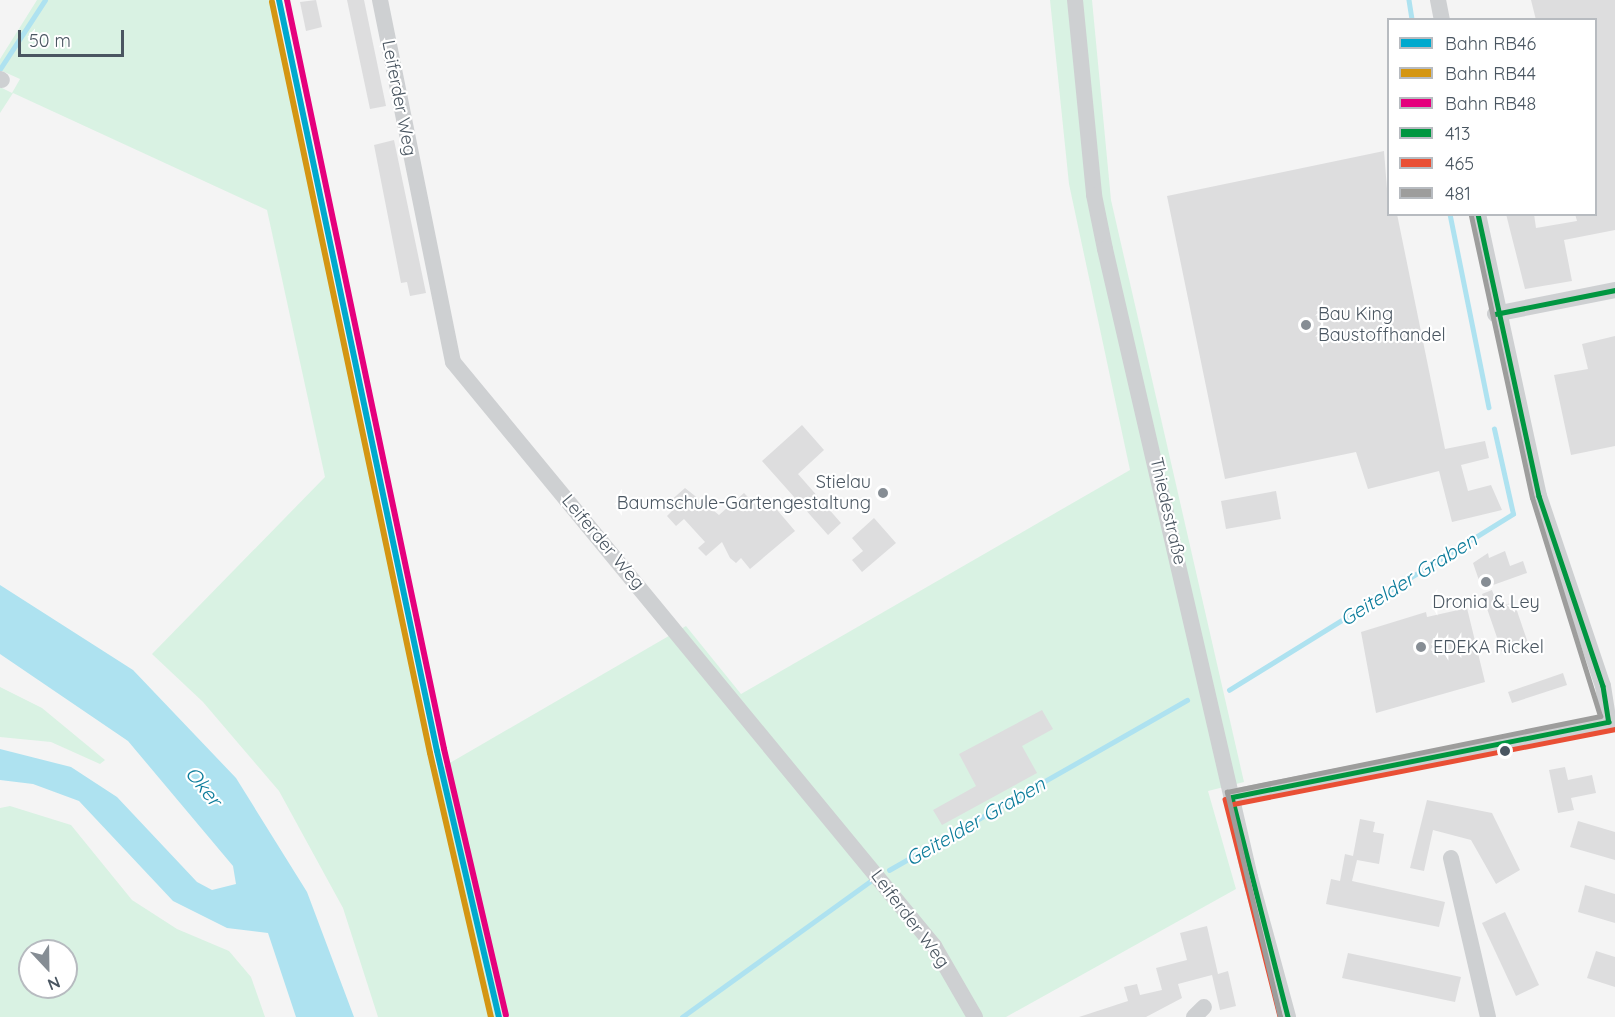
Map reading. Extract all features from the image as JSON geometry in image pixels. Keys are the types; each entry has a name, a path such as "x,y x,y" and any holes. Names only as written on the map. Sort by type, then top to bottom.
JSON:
{"street":[{"name":"Leiferder Weg","path":"380,0 453,362 934,946 975,1017"},
{"name":"Thiedestraße","path":"1076,0 1096,206 1232,797 1288,1017"},
{"path":"1438,0 1442,18"},
{"path":"1232,797 1612,722 1604,686 1539,496 1495,314 1478,216"},
{"path":"1495,314 1615,290"},
{"path":"1451,858 1488,1017"}],"green space":[{"path":"37,0 272,0 436,771 686,626 741,694 1130,470 1069,184 1050,0 1092,0 1111,200 1244,782 1208,791 1236,889 1006,1017 378,1017 343,908 279,791 203,702 152,654 325,477 267,210 13,93 0,113 0,87 12,93 20,79 0,70 0,59"},
{"path":"0,687 42,708 105,760 100,764 51,742 0,737"},
{"path":"10,806 71,825 132,900 177,929 229,951 251,977 265,1017 0,1017 0,808"}],"water":[{"name":"Oker","path":"0,585 133,670 236,778 307,892 354,1017 296,1017 268,933 227,928 173,901 79,801 33,784 0,780 0,749 71,767 117,797 197,882 212,890 236,884 233,866 128,741 0,654"}],"building":[{"path":"316,0 322,27 306,31 300,2"},
{"path":"347,0 364,0 386,106 370,109"},
{"path":"1531,0 1615,0 1615,230 1564,240 1572,281 1525,289 1507,216 1534,216 1536,228 1577,221 1576,216 1597,216 1597,18 1536,18"},
{"path":"394,140 426,293 410,296 407,282 401,283 374,145"},
{"name":"Bau King Baustoffhandel","path":"1384,151 1387,216 1397,216 1445,449 1485,441 1489,458 1461,465 1468,491 1491,485 1502,510 1452,522 1439,471 1368,489 1356,452 1225,479 1167,196"},
{"path":"1615,336 1615,446 1571,455 1554,375 1588,369 1582,344"},
{"path":"802,425 824,450 798,474 841,523 828,535 762,461"},
{"path":"685,488 719,515 744,493 757,506 767,498 795,531 750,569 741,558 736,563 730,558 722,542 706,556 698,548 705,542 684,519 676,526 667,516 675,508 669,502"},
{"path":"1276,491 1281,519 1226,529 1221,501"},
{"path":"874,518 896,543 862,572 852,560 863,551 852,538"},
{"path":"1505,551 1510,566 1523,561 1527,573 1482,589 1473,563 1488,553 1489,558"},
{"path":"1492,590 1498,607 1514,602 1528,643 1502,652 1482,594"},
{"name":"EDEKA Rickel","path":"1467,608 1485,682 1376,713 1361,632 1426,612 1427,617"},
{"path":"1563,673 1567,685 1512,703 1508,692"},
{"path":"1042,710 1053,729 1022,746 1037,773 942,825 933,810 976,786 959,754"},
{"path":"1565,767 1568,780 1592,775 1596,793 1571,798 1574,810 1558,813 1549,770"},
{"path":"1427,800 1492,813 1520,870 1496,884 1471,840 1433,830 1424,871 1410,868"},
{"path":"1360,819 1375,822 1373,832 1384,834 1379,864 1357,860 1352,881 1445,902 1439,927 1326,904 1331,879 1340,881 1345,854 1353,856"},
{"path":"1578,821 1615,832 1615,860 1570,847"},
{"path":"1585,885 1615,894 1615,923 1578,912"},
{"path":"1505,912 1539,985 1516,996 1482,923"},
{"path":"1207,926 1218,974 1228,971 1236,1006 1220,1010 1212,975 1178,984 1182,998 1146,1017 1079,1017 1128,1001 1124,987 1137,984 1140,995 1162,990 1156,968 1187,960 1180,933"},
{"path":"1596,951 1615,957 1615,987 1587,978"},
{"path":"1348,953 1461,977 1455,1002 1342,978"}],"waterway":[{"path":"0,69 45,0"},
{"name":"Geitelder Graben","path":"1409,0 1412,18"},
{"name":"Geitelder Graben","path":"1450,216 1489,407"},
{"name":"Geitelder Graben","path":"1229,690 1513,514 1494,429"},
{"name":"Geitelder Graben","path":"889,870 1187,700"},
{"name":"Geitelder Graben","path":"682,1017 869,882"}],"rail line":[{"name":"RB46","path":"279,0 437,751 499,1017"},
{"name":"RB48","path":"287,0 444,749 506,1015"},
{"name":"RB44","path":"272,2 430,753 491,1017"}],"transit line":[{"name":"481","path":"1280,1017 1227,792 1600,716 1532,498 1471,216"},
{"name":"413","path":"1478,216 1539,496 1603,686 1609,722"},
{"name":"413","path":"1495,314 1615,290"},
{"name":"413","path":"1232,797 1609,722"},
{"name":"465","path":"1233,804 1615,729"},
{"name":"413","path":"1232,797 1288,1017"},
{"name":"465","path":"1225,799 1280,1017"}],"place":[{"name":"Bau King Baustoffhandel","path":"1306,325"},
{"name":"Stielau Baumschule-Gartengestaltung","path":"883,493"},
{"name":"Dronia & Ley","path":"1486,582"},
{"name":"EDEKA Rickel","path":"1421,647"}]}
